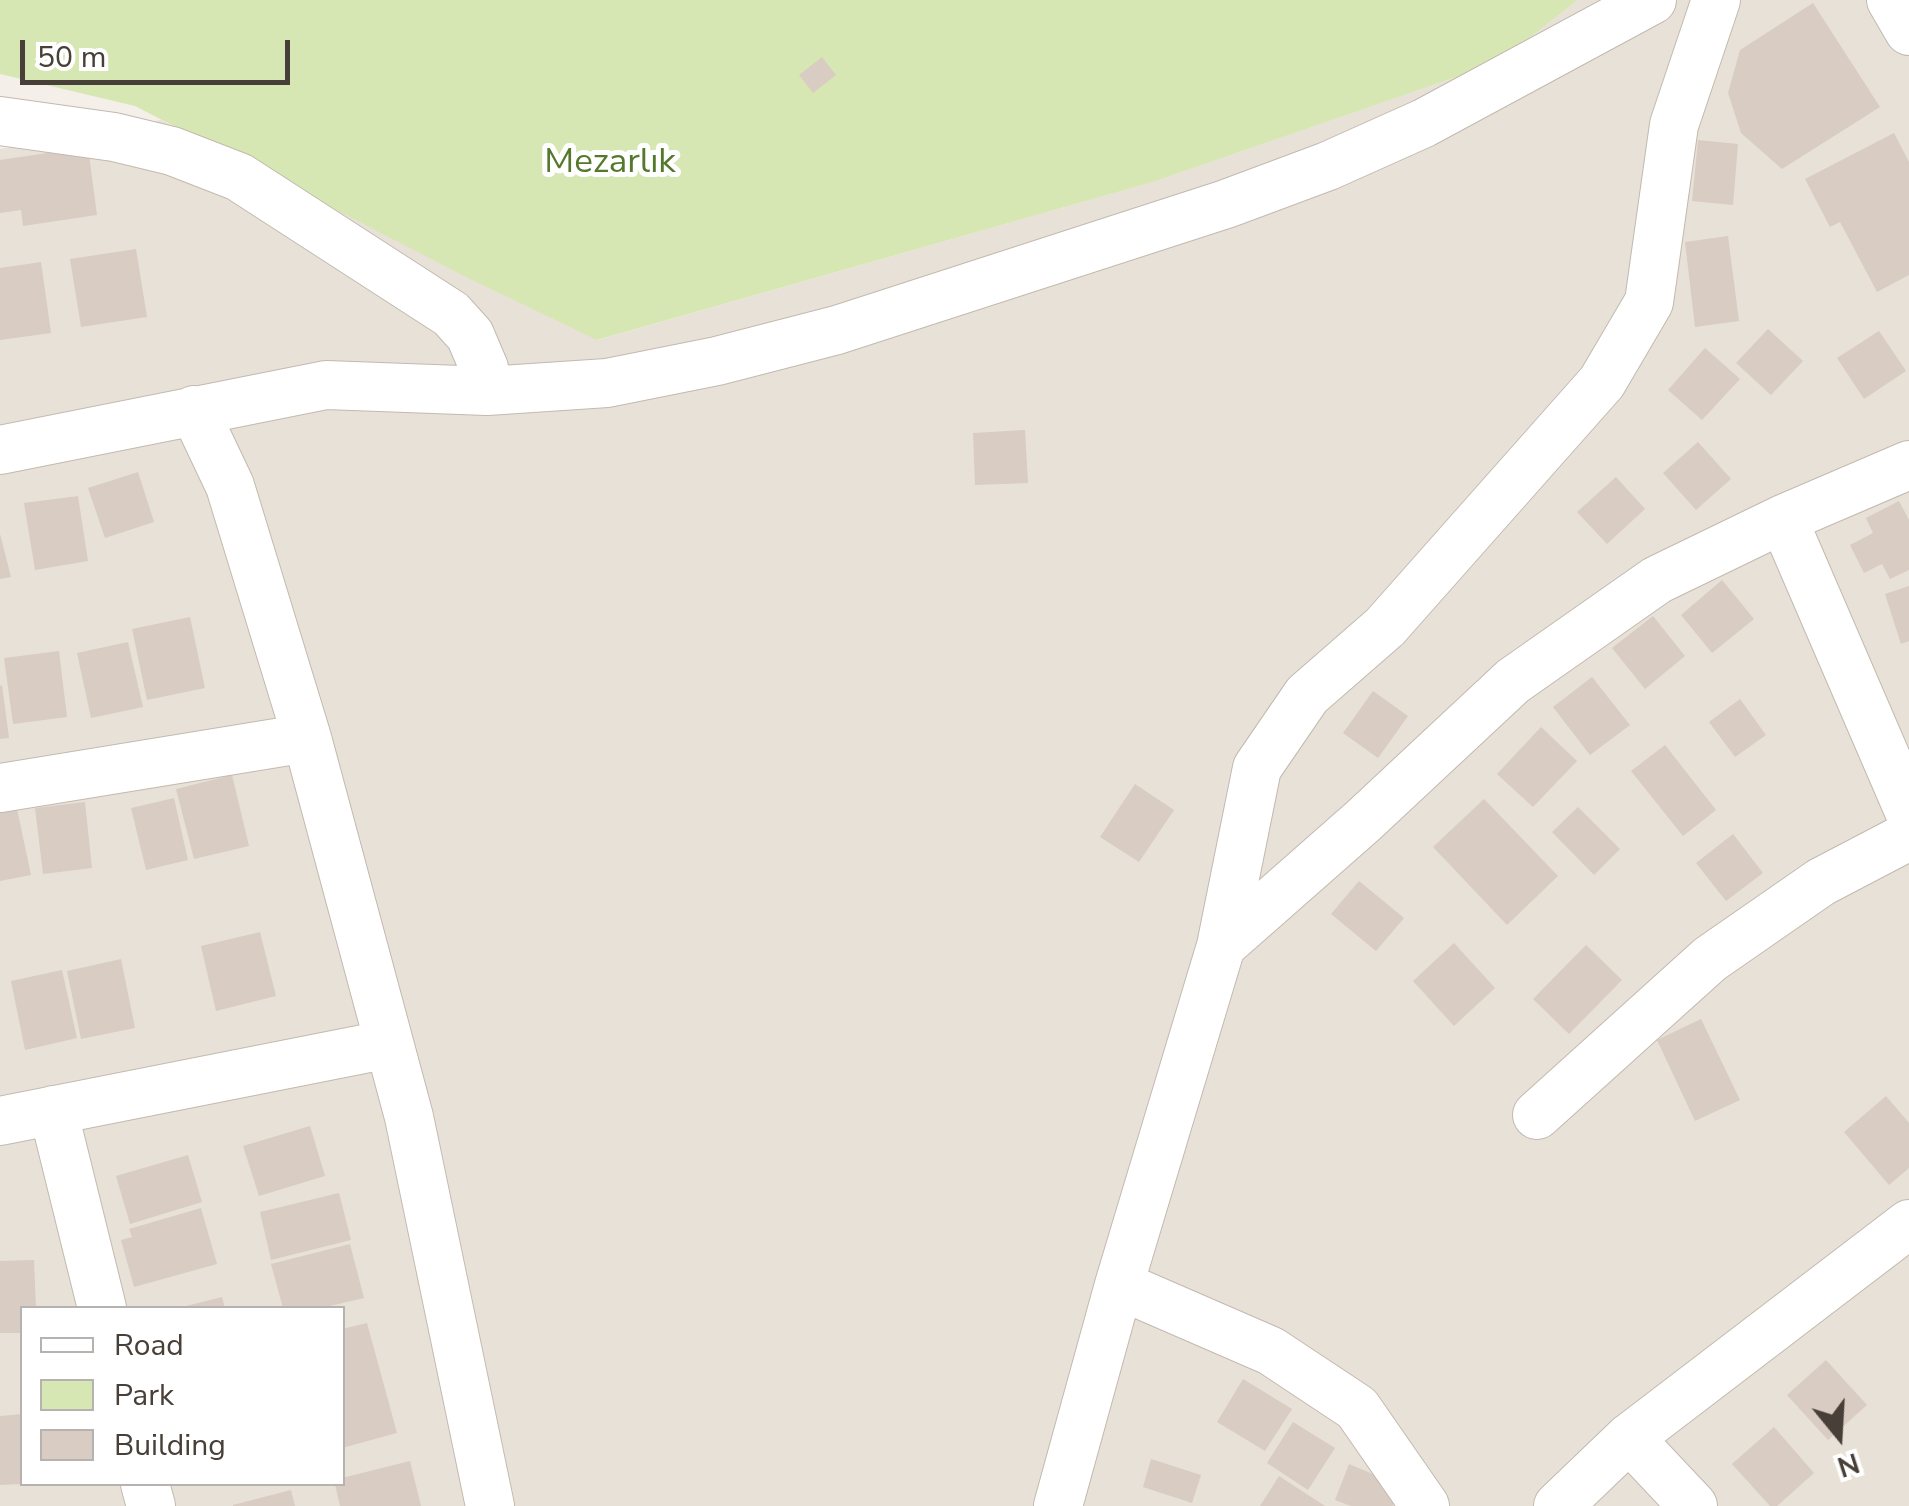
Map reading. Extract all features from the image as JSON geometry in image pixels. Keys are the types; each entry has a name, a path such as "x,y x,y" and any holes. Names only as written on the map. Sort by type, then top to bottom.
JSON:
{"street":[{"path":"0,450 326,385 487,391 607,383 716,362 837,330 1226,204 1328,166 1424,123 1652,0"},
{"path":"1058,1506 1119,1285 1221,946 1257,768 1307,695 1386,627 1602,382 1650,302 1674,124 1716,0"},
{"path":"1891,0 1909,31"},
{"path":"0,121 114,137 172,151 239,178 450,314 470,335 487,391"},
{"path":"194,410 230,486 307,738 390,1044 409,1117 490,1506"},
{"path":"1221,946 1513,681 1657,580 1782,519 1909,465"},
{"path":"1782,519 1909,811"},
{"path":"0,788 307,738"},
{"path":"1537,1115 1723,949 1821,882 1909,836"},
{"path":"0,1121 390,1044"},
{"path":"53,1110 102,1306"},
{"path":"1558,1506 1629,1438 1909,1224"},
{"path":"1119,1285 1271,1351 1357,1408 1425,1506"},
{"path":"1629,1438 1693,1506"}],"shaded area":[{"path":"1578,0 1909,0 1909,1506 0,1506 0,149 161,120 598,340 1153,182 1497,63"}],"green space":[{"name":"Mezarlık","path":"0,0 1578,0 1497,63 1153,182 597,340 135,106 0,74"}],"building":[{"path":"1813,3 1880,107 1782,169 1741,133 1728,93 1740,50"},
{"path":"822,57 836,75 813,93 799,75"},
{"path":"1894,133 1909,162 1909,275 1877,292 1840,222 1830,227 1805,179"},
{"path":"1698,140 1738,144 1733,205 1692,201"},
{"path":"88,147 97,215 23,226 21,210 0,213 0,160"},
{"path":"1728,236 1739,321 1695,327 1685,242"},
{"path":"136,249 147,317 81,327 70,259"},
{"path":"41,262 51,333 0,340 0,268"},
{"path":"1768,329 1803,361 1771,395 1736,363"},
{"path":"1879,331 1906,371 1864,399 1837,358"},
{"path":"1705,348 1740,379 1702,420 1668,390"},
{"path":"1025,430 1028,483 975,485 973,433"},
{"path":"1698,442 1731,479 1696,510 1663,473"},
{"path":"138,472 154,522 105,538 88,488"},
{"path":"1616,477 1645,509 1607,544 1577,512"},
{"path":"78,496 88,561 35,570 24,503"},
{"path":"1899,501 1909,520 1909,570 1890,579 1882,564 1864,573 1850,545 1873,533 1866,518"},
{"path":"0,534 11,577 0,579"},
{"path":"1722,580 1754,619 1712,653 1681,615"},
{"path":"1909,586 1909,641 1901,644 1885,594"},
{"path":"1653,616 1685,656 1645,689 1612,648"},
{"path":"190,617 205,688 147,700 132,629"},
{"path":"128,642 143,707 91,718 77,653"},
{"path":"59,651 67,717 13,724 4,658"},
{"path":"1592,677 1630,725 1590,755 1553,707"},
{"path":"0,686 9,738 0,739"},
{"path":"1373,691 1408,716 1378,758 1343,733"},
{"path":"1740,699 1766,735 1735,757 1709,722"},
{"path":"1541,727 1577,761 1533,807 1497,774"},
{"path":"1665,745 1716,810 1683,836 1631,771"},
{"path":"232,775 249,846 194,859 176,789"},
{"path":"1135,784 1174,810 1139,862 1100,837"},
{"path":"174,798 188,860 146,870 131,808"},
{"path":"1484,799 1558,876 1507,925 1433,847"},
{"path":"85,802 92,868 43,874 35,808"},
{"path":"16,804 31,875 0,881 0,807"},
{"path":"1578,807 1620,849 1594,875 1552,832"},
{"path":"1733,834 1763,873 1726,901 1696,863"},
{"path":"1359,881 1404,918 1376,951 1331,914"},
{"path":"260,932 276,996 216,1011 201,946"},
{"path":"1454,943 1495,988 1454,1026 1413,981"},
{"path":"1586,945 1622,980 1569,1034 1533,999"},
{"path":"121,959 135,1028 81,1039 67,971"},
{"path":"62,970 77,1038 25,1050 11,981"},
{"path":"1701,1019 1740,1100 1695,1121 1657,1040"},
{"path":"1886,1096 1909,1123 1909,1168 1889,1185 1844,1132"},
{"path":"310,1126 325,1176 259,1196 243,1146"},
{"path":"188,1155 202,1202 130,1224 116,1176"},
{"path":"339,1193 351,1240 271,1260 260,1212"},
{"path":"201,1208 217,1264 134,1287 121,1240 132,1237 129,1229"},
{"path":"350,1244 364,1298 330,1306 282,1306 271,1264"},
{"path":"34,1260 36,1306 20,1306 20,1333 0,1333 0,1261"},
{"path":"222,1297 224,1306 186,1306"},
{"path":"367,1323 397,1433 345,1447 345,1328"},
{"path":"1826,1360 1867,1405 1828,1440 1787,1395"},
{"path":"1243,1379 1292,1409 1265,1451 1217,1422"},
{"path":"20,1414 20,1484 0,1485 0,1416"},
{"path":"1293,1422 1335,1448 1308,1490 1267,1463"},
{"path":"1774,1427 1814,1473 1777,1506 1770,1506 1732,1464"},
{"path":"1151,1459 1201,1475 1192,1503 1143,1487"},
{"path":"410,1461 421,1506 340,1506 335,1486 345,1486 345,1477"},
{"path":"1349,1464 1401,1486 1393,1506 1351,1506 1335,1500"},
{"path":"1279,1476 1325,1506 1260,1506"},
{"path":"291,1490 295,1506 233,1506 233,1505"}]}
